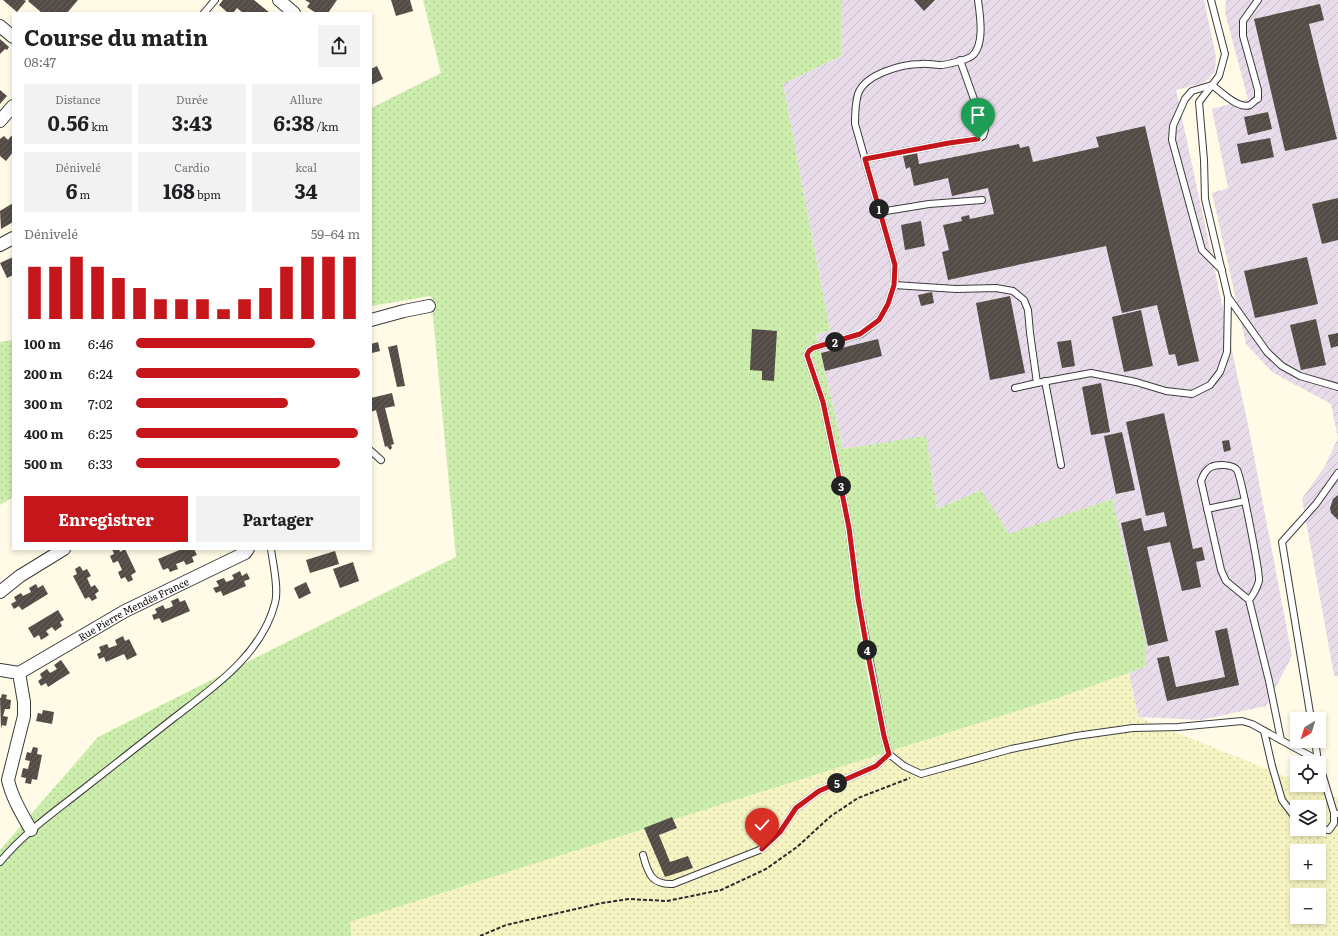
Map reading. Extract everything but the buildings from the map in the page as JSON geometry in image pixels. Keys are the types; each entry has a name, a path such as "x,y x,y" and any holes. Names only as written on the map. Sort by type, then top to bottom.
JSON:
{"street":[{"path":"279,0 293,12"},
{"path":"0,26 12,36"},
{"path":"0,121 12,107"},
{"path":"0,245 12,239"},
{"path":"372,320 429,306"},
{"path":"0,592 20,576 62,550"},
{"name":"Rue Pierre Mendès France","path":"18,673 125,611 246,553 248,550"},
{"path":"0,670 18,673 24,702 24,716 4,784 10,789 31,830"}],"lane":[{"path":"205,12 215,0"},
{"path":"978,0 980,15 980,40 972,56 940,65 921,64 894,68 866,82 858,93 855,107 855,124 895,265 894,285 888,304 879,320 860,334 813,348 807,355 823,402 837,468 849,528 858,598 869,660 889,754 904,766 921,774 1011,749 1076,736 1134,728 1178,727 1242,721 1252,724 1309,756"},
{"path":"1015,388 1091,373 1136,382 1166,391 1192,394 1210,385 1220,372 1227,352 1228,297 1205,199 1204,160 1199,102 1219,76 1225,54 1211,0"},
{"path":"1212,85 1242,106 1249,106 1258,99 1258,90 1243,36 1242,21 1258,0"},
{"path":"865,159 978,139 983,136 984,130 960,60"},
{"path":"1212,85 1192,91 1185,99 1173,126 1172,140 1202,250 1222,270"},
{"path":"880,212 929,204 982,200"},
{"path":"894,285 956,289 996,288 1013,291 1024,300 1028,310 1037,383"},
{"path":"1228,297 1267,352 1282,366 1300,376 1338,387"},
{"path":"1045,381 1061,465"},
{"path":"372,452 381,460"},
{"path":"1250,600 1255,592 1259,579 1256,557 1237,470 1223,464 1211,467 1204,473 1201,482 1221,570 1226,581 1250,600 1281,740"},
{"path":"1310,712 1282,542 1316,504 1338,473"},
{"path":"1207,509 1245,502"},
{"path":"0,862 31,830 211,689 244,658 257,642 268,623 276,602 276,581 271,550"},
{"path":"1264,731 1282,800 1290,811"},
{"path":"643,856 648,872 656,881 664,885 673,884 726,864 762,849 780,832 796,808 819,791 876,766 889,754"},
{"path":"1326,783 1336,814 1334,823 1329,830 1326,830"}],"shaded area":[{"path":"842,0 1204,0 1216,57 1215,72 1204,83 1176,90 1248,425 1292,656 1266,706 1201,720 1138,717 1129,673 1145,666 1112,499 1009,535 981,490 937,509 926,437 843,449 816,334 830,331 783,84 841,56"},
{"path":"1226,0 1338,0 1338,438 1331,404 1272,372 1246,344 1212,193 1228,188 1212,109 1248,99 1225,13"},
{"path":"1338,438 1338,677 1334,675 1302,499 1325,466"},
{"path":"1129,673 1138,717 1290,778 1290,792 1324,792 1338,798 1338,936 351,936 349,922 1058,698"}],"green space":[{"path":"423,0 842,0 841,56 783,84 830,331 816,334 843,449 926,436 937,509 981,490 1009,534 1112,499 1146,643 1145,666 1058,698 350,922 351,936 0,936 0,850 98,737 456,557 431,296 372,306 372,108 441,73"},
{"path":"12,340 12,498 0,505 0,342"}],"route":[{"path":"762,849 780,832 796,808 819,791 876,766 889,754 869,660 858,598 849,528 837,468 823,402 807,355 813,348 860,334 879,320 888,304 894,285 895,265 865,159 978,139"}]}
